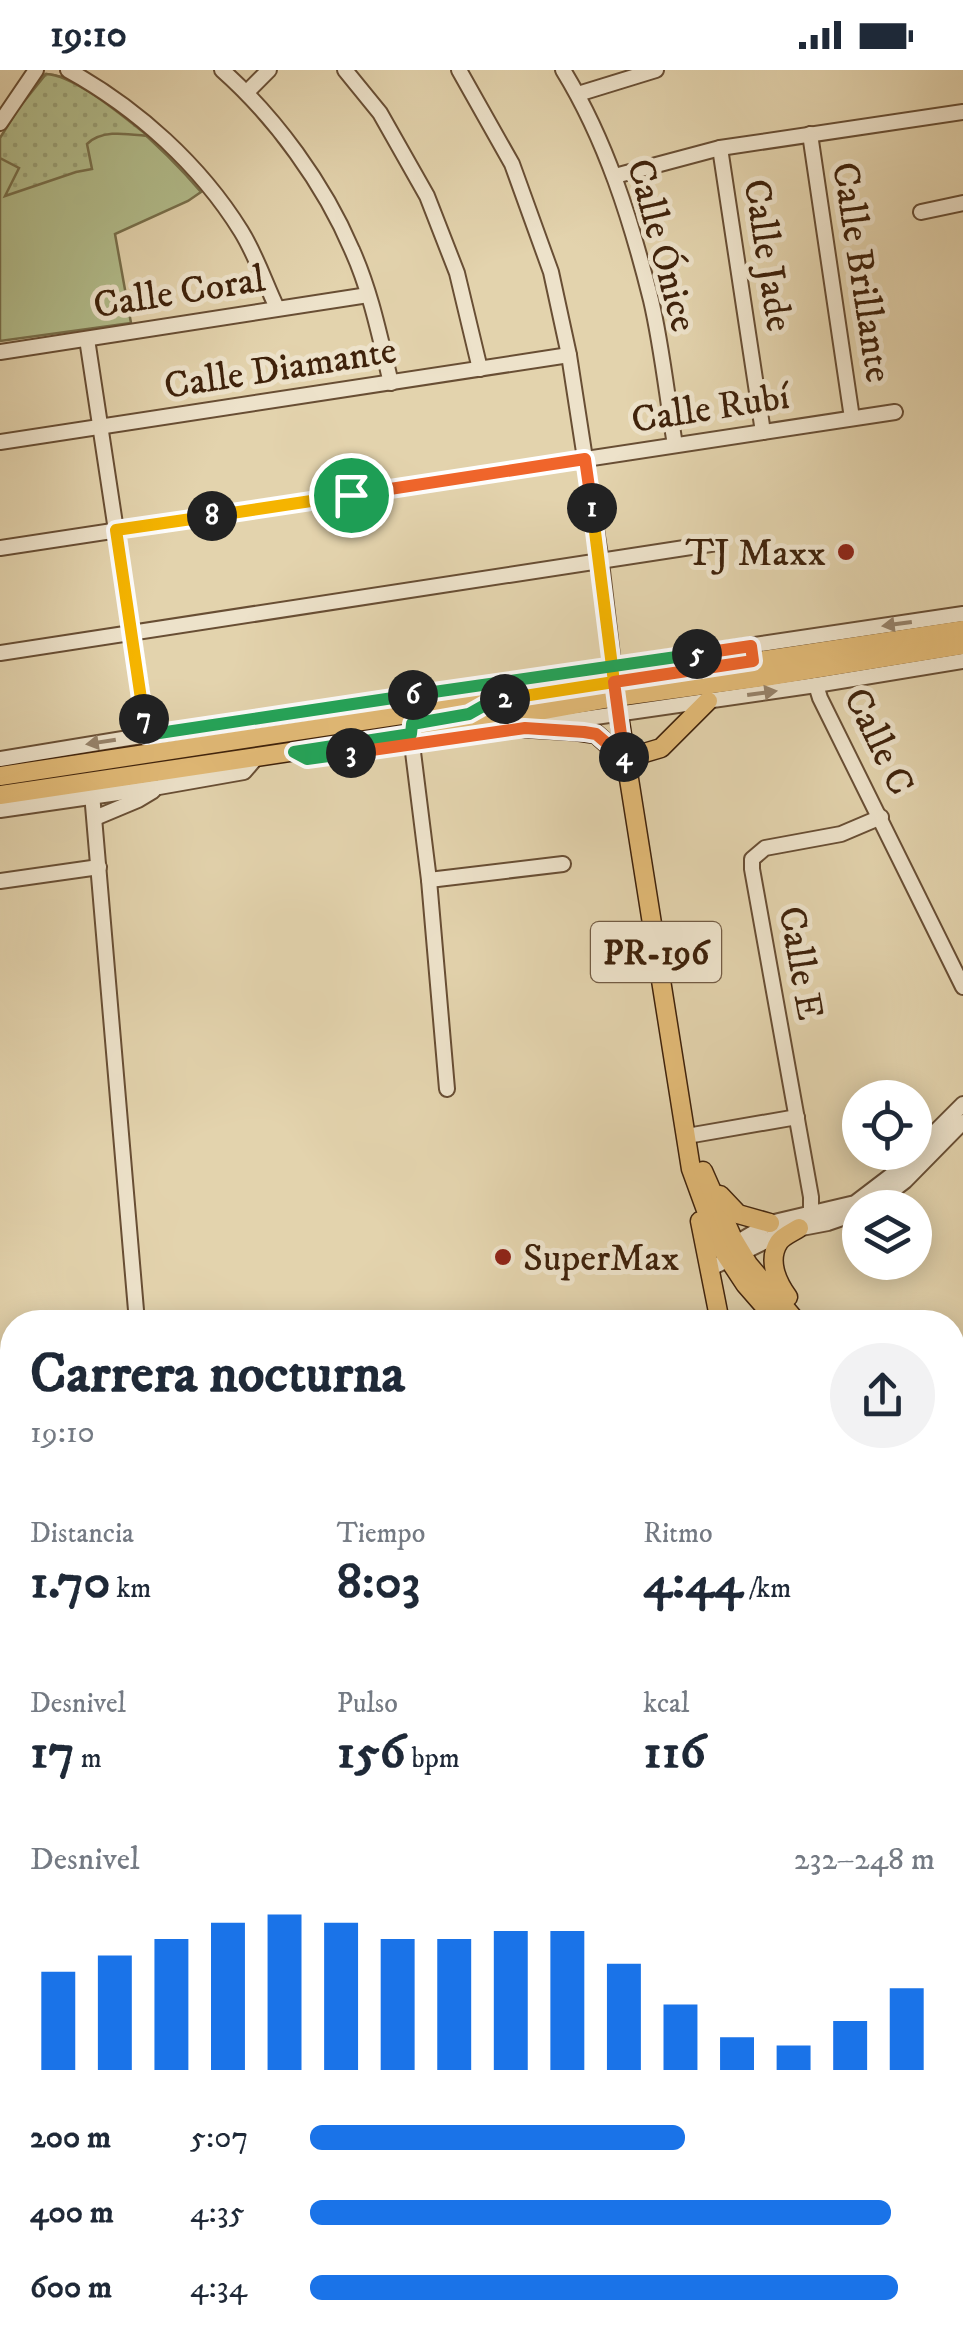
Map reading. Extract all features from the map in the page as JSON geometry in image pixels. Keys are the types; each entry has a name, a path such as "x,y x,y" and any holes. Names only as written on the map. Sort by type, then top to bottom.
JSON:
{"main road":[{"path":"0,795 92,790 294,752 412,740 752,654 963,630"},
{"path":"4,770 174,750 492,701 764,677 940,649 962,656"},
{"name":"PR-196","path":"615,690 688,1140 724,1256 768,1310"},
{"path":"412,740 412,724 469,714 492,701"},
{"path":"525,728 596,734 624,758 661,748 708,701"},
{"path":"92,790 116,768 142,764 174,750"},
{"path":"4,770 36,779 67,776 92,790"},
{"path":"699,1176 738,1214 770,1223"},
{"path":"796,1310 774,1268 778,1243 805,1221"},
{"path":"721,1310 724,1256"},
{"name":"PR-196","path":"724,1256 784,1310"}],"street":[{"path":"0,123 36,70"},
{"path":"68,70 139,118 200,174 243,233 277,308"},
{"path":"222,70 247,92 310,172 352,248 392,383"},
{"path":"247,92 269,70"},
{"path":"345,70 380,113 427,196 457,273 480,369"},
{"path":"459,70 512,164 551,272 569,355 601,562 615,690"},
{"name":"Calle Ónice","path":"563,70 615,176 651,303 675,445"},
{"path":"578,94 656,70"},
{"path":"615,176 720,148 963,112"},
{"name":"Calle Brillante","path":"810,134 852,418"},
{"name":"Calle Jade","path":"720,148 764,432"},
{"path":"921,212 963,203"},
{"name":"Calle Coral","path":"0,352 368,295"},
{"path":"87,339 146,735"},
{"name":"Calle Diamante","path":"0,442 569,355"},
{"name":"Calle Rubí","path":"0,548 896,412"},
{"path":"0,653 717,543"},
{"path":"752,654 963,614"},
{"path":"4,770 146,735 615,690 708,701 816,685 962,656"},
{"name":"Calle C","path":"816,685 963,987"},
{"path":"447,1088 412,740 525,728 615,690"},
{"path":"0,810 92,790 159,787 244,772 256,758"},
{"path":"95,818 159,787"},
{"path":"92,790 136,1310"},
{"name":"Calle E","path":"805,1221 811,1198 752,859 766,848 841,834 881,817"},
{"path":"429,880 562,864"},
{"path":"0,882 99,867"},
{"path":"932,1135 963,1104"},
{"path":"688,1140 797,1117"},
{"path":"893,1190 963,1122"},
{"path":"724,1256 855,1202 896,1170"},
{"path":"724,1256 770,1223 828,1223 842,1218"}],"green space":[{"path":"46,74 64,78 107,103 151,140 201,192 115,234 131,323 0,341 0,138"},
{"path":"46,74 85,89 148,136 100,136 87,144 92,169 5,196 19,168 0,158 0,138"}],"place":[{"name":"TJ Maxx","path":"846,552"},
{"name":"SuperMax","path":"503,1257"}],"route":[{"path":"351,495 116,530 146,735 380,700 496,683 613,666 751,646 753,661 614,682 624,758 596,734 525,728 307,759 294,752 411,734 412,724 469,714 492,701 614,682 613,666 601,562 585,459 351,495"}]}
